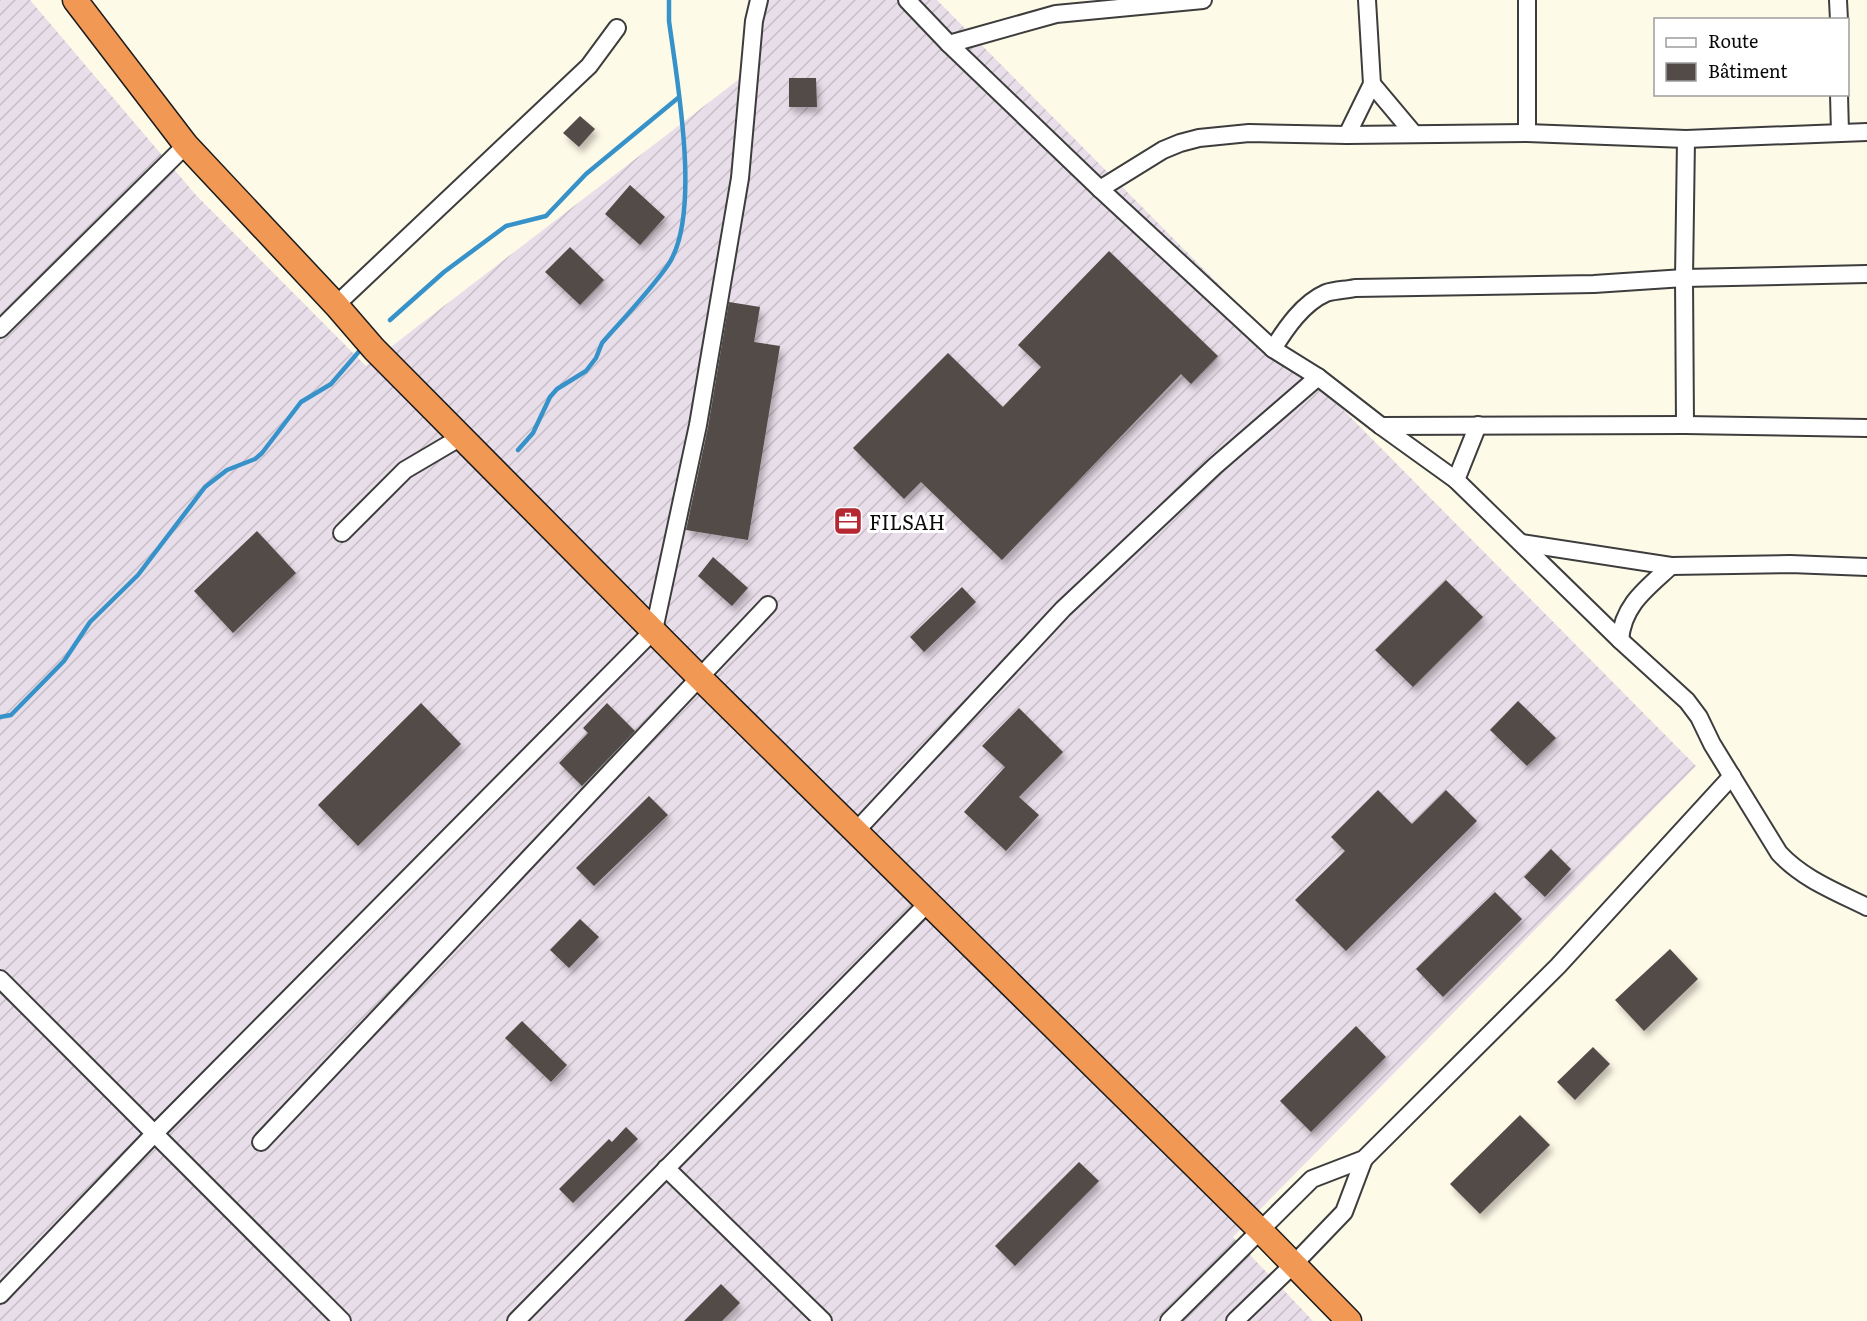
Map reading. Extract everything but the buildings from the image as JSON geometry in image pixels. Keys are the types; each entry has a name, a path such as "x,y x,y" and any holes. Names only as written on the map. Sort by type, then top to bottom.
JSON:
{"highway":[{"path":"75,0 186,145 336,305 374,349 699,677 1260,1230 1349,1321"}],"street":[{"path":"0,1295 155,1133 654,630 698,425 740,178 754,21 759,0"},
{"path":"907,0 949,44 1100,189 1273,349 1318,377 1456,480 1620,640 1694,708 1712,744 1779,853 1792,867 1810,879 1867,907"},
{"path":"949,44 1056,14 1203,0"},
{"path":"1347,135 1372,84 1367,0"},
{"path":"1527,0 1527,133"},
{"path":"1838,0 1839,18"},
{"path":"336,305 589,66 617,28"},
{"path":"1372,84 1414,134"},
{"path":"1839,96 1840,133"},
{"path":"1100,189 1163,150 1199,138 1248,133 1347,135 1527,133 1686,139 1867,132"},
{"path":"1685,425 1686,139"},
{"path":"0,329 186,145"},
{"path":"1273,349 1286,328 1306,307 1327,293 1365,288 1594,284 1684,278 1867,274"},
{"path":"856,831 1063,609 1215,466 1318,377"},
{"path":"1456,480 1478,425"},
{"path":"1381,426 1685,425 1867,428"},
{"path":"342,533 405,470 461,437"},
{"path":"1522,543 1671,566 1790,564 1867,567"},
{"path":"1620,640 1621,625 1629,608 1671,566"},
{"path":"261,1142 768,605"},
{"path":"1235,1321 1344,1212 1364,1160 1558,966 1732,776"},
{"path":"516,1321 927,904"},
{"path":"0,979 342,1321"},
{"path":"1169,1321 1312,1179 1364,1160"},
{"path":"666,1168 823,1321"}],"shaded area":[{"path":"0,0 30,0 195,194 366,366 738,80 755,0 937,0 1696,766 1233,1237 1313,1321 0,1321"}],"waterway":[{"path":"518,450 533,433 550,397 557,389 586,371 596,358 602,343 645,295 668,265 678,243 684,214 684,147 669,21 669,0"},
{"path":"390,320 444,272 506,226 546,216 586,174 678,98"},
{"path":"0,717 11,715 64,661 90,622 138,575 205,487 227,470 255,459 262,453 301,402 331,384 362,348"}],"place":[{"name":"FILSAH","path":"848,521"}]}
